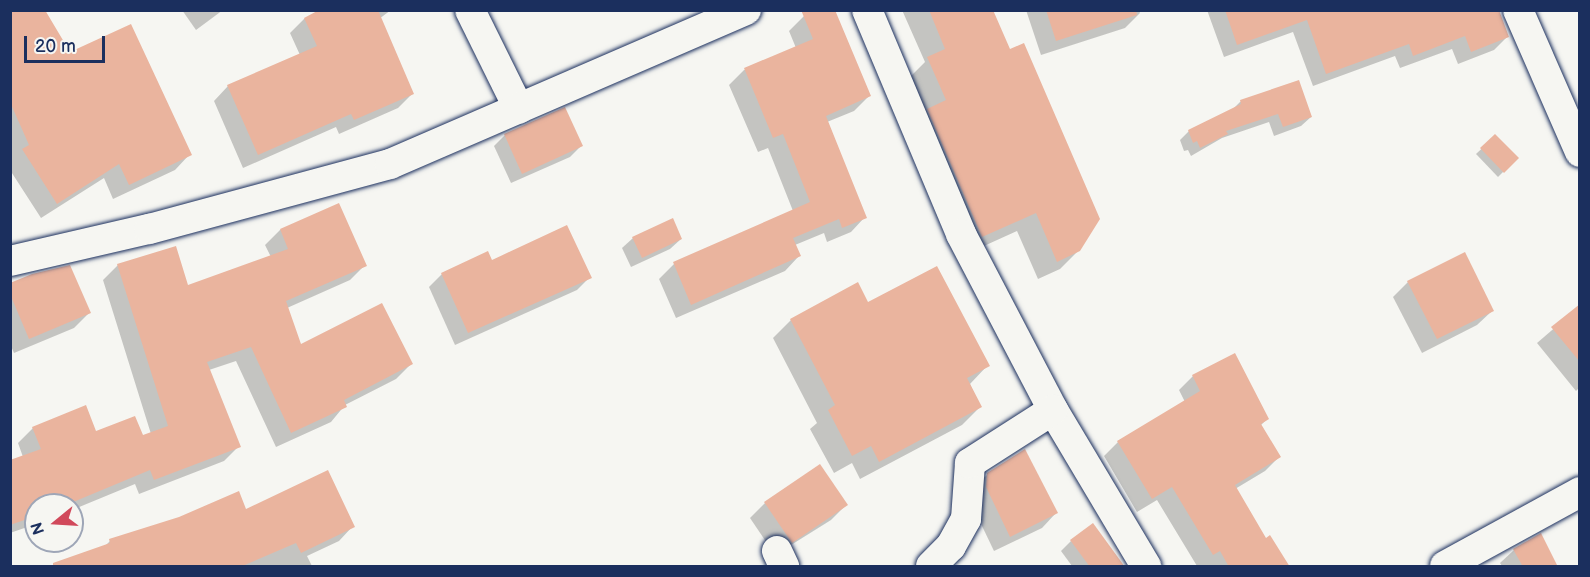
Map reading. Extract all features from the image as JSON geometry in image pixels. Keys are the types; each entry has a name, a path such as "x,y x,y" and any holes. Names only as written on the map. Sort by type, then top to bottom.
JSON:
{"street":[{"path":"470,10 519,109"},
{"path":"10,261 149,229 390,165 746,10"},
{"path":"867,10 961,234 1053,410 1146,567"},
{"path":"1518,10 1580,152"},
{"path":"931,567 951,546 966,519 970,463 1053,410"},
{"path":"1445,567 1580,492"}],"building":[{"path":"10,10 45,10 70,52 131,24 192,155 129,185 119,164 57,204 22,149 29,145 10,102"},
{"path":"319,10 378,10 414,94 354,120 351,114 258,155 227,85 317,46 304,18"},
{"path":"801,10 835,10 871,96 826,116 867,218 842,228 839,219 793,238 801,256 691,305 673,262 810,202 783,134 773,138 744,68 813,39"},
{"path":"929,10 993,10 1010,49 1024,43 1100,219 1080,251 1057,262 1036,213 982,237 927,109 946,100 927,57 945,49"},
{"path":"1046,10 1136,10 1137,15 1056,41"},
{"path":"1225,10 1499,10 1509,37 1471,52 1465,36 1413,56 1409,44 1326,74 1307,20 1237,45"},
{"path":"1299,80 1312,117 1283,127 1278,114 1226,131 1228,134 1200,148 1197,141 1193,143 1188,130 1241,104 1240,100"},
{"path":"565,107 583,146 522,174 504,134"},
{"path":"1495,134 1519,158 1504,173 1480,148"},
{"path":"339,203 367,266 286,301 301,344 382,303 413,364 344,400 347,407 291,433 251,347 207,362 241,447 154,480 150,470 84,498 84,493 24,493 24,520 10,525 10,460 41,449 32,427 86,405 96,431 135,416 143,435 168,426 117,264 176,246 188,285 288,249 280,229"},
{"path":"673,218 682,239 642,258 632,237"},
{"path":"567,225 592,278 468,333 441,273 488,251 492,260"},
{"path":"1465,252 1494,311 1437,339 1407,281"},
{"path":"70,265 91,313 29,339 10,294 10,283 32,274"},
{"path":"937,266 990,366 967,378 982,407 879,462 871,446 852,456 828,410 835,405 790,319 858,282 868,302"},
{"path":"1580,304 1580,362 1551,327"},
{"path":"1235,353 1269,419 1261,424 1281,457 1235,485 1266,538 1270,535 1290,567 1229,567 1220,551 1213,555 1172,487 1152,499 1117,441 1200,391 1192,375"},
{"path":"1025,449 1058,513 1010,537 986,487 987,473"},
{"path":"820,464 848,505 792,543 764,502"},
{"path":"328,470 355,527 301,553 296,543 240,567 53,567 53,563 110,543 109,539 179,517 239,491 246,509"},
{"path":"1093,523 1125,567 1090,567 1070,540"},
{"path":"1541,533 1558,567 1523,567 1513,549"}]}
